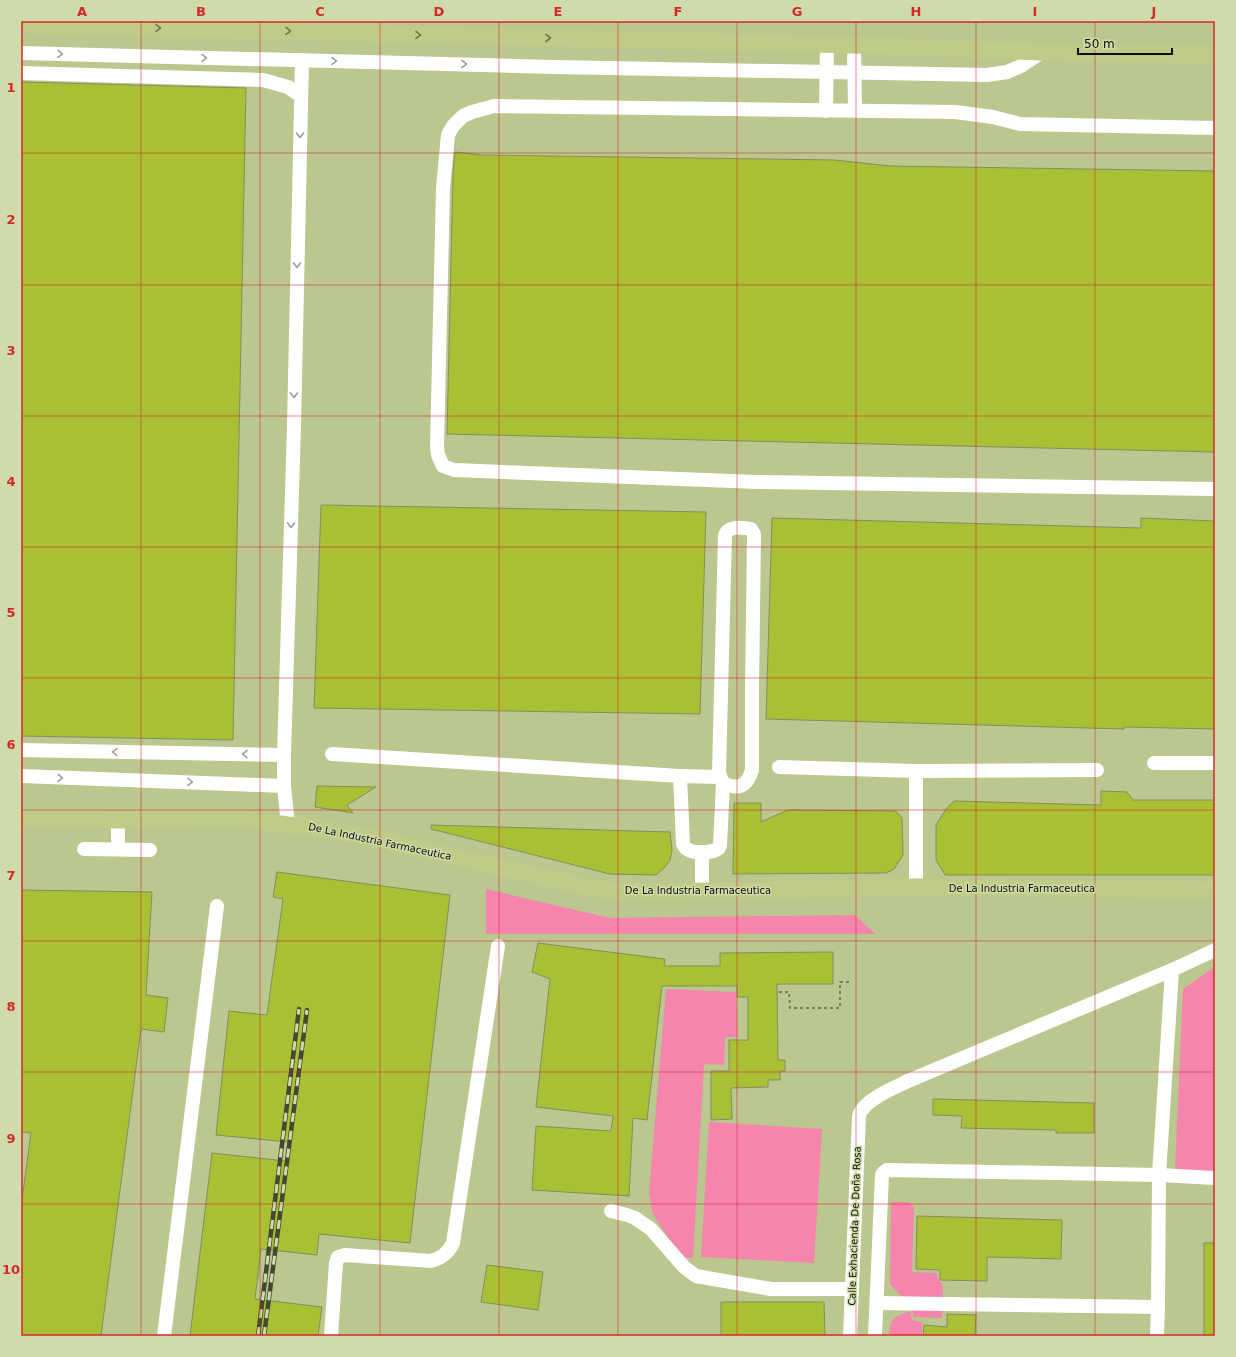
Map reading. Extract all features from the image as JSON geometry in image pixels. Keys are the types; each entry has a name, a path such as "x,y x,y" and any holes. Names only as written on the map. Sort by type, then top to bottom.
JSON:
{"main road":[{"path":"21,25 828,44 1042,52 1215,54"},
{"name":"De La Industria Farmaceutica","path":"21,819 243,819 307,826 356,835 591,888 621,891 656,892 916,887 1215,890"}],"street":[{"path":"826,110 828,44"},
{"path":"854,45 855,110"},
{"path":"21,53 987,75 1007,72 1021,66 1042,52"},
{"path":"288,825 284,786 284,755 302,60"},
{"path":"21,73 256,80 274,82 288,87 301,96"},
{"path":"1215,128 1020,124 993,117 955,112 494,106 472,112 464,116 453,126 448,135 443,188 436,447 443,466 454,470 757,482 1215,489"},
{"path":"332,754 680,776 721,780 731,787 741,786 747,782 752,770 754,534 751,529 731,528 727,530 725,535 721,780 719,848 715,851 693,852 688,850 683,844 680,776"},
{"path":"21,750 284,755"},
{"path":"1154,763 1215,763"},
{"path":"780,767 916,771 1097,770"},
{"path":"916,771 916,887"},
{"path":"21,776 284,786"},
{"path":"118,820 118,849"},
{"path":"84,849 150,850"},
{"path":"702,852 702,891"},
{"path":"164,1336 217,906"},
{"path":"331,1336 336,1263 338,1257 345,1255 431,1261 446,1254 453,1243 498,946"},
{"path":"1157,1336 1159,1175 1172,970 1215,950"},
{"name":"Calle Exhacienda De Doña Rosa","path":"850,1336 859,1116 863,1107 908,1081 1172,970"},
{"path":"875,1336 882,1175 887,1170 1159,1175 1215,1178"},
{"path":"610,1211 635,1218 651,1229 680,1263 696,1276 771,1289 851,1289"},
{"path":"877,1303 1158,1307"}],"path":[{"path":"779,992 790,992 790,1008 840,1008 840,982 852,982"}],"shaded area":[{"path":"21,21 1215,21 1215,1336 21,1336"},
{"path":"486,889 610,918 855,915 875,934 486,934"},
{"path":"1215,967 1215,1184 1175,1169 1183,989"},
{"path":"666,989 736,992 738,1037 725,1037 724,1065 704,1064 693,1258 680,1257 652,1212 649,1193"},
{"path":"709,1122 822,1129 814,1263 701,1257"},
{"path":"891,1202 909,1202 914,1207 912,1272 936,1273 943,1287 942,1318 913,1317 913,1301 900,1295 890,1284"},
{"path":"910,1311 912,1320 922,1322 922,1336 889,1336 894,1319 899,1315"}],"building":[{"path":"21,82 246,88 233,740 21,736"},
{"path":"455,152 481,155 835,160 890,166 1215,171 1215,452 447,434 453,173"},
{"path":"321,505 706,512 700,714 314,708"},
{"path":"772,518 1141,528 1141,518 1215,521 1215,729 1124,727 1124,729 766,719"},
{"path":"317,786 376,787 347,805 353,813 315,807"},
{"path":"1101,791 1127,792 1133,800 1215,800 1215,875 945,875 936,860 936,825 946,809 954,801 1101,805"},
{"path":"734,803 761,803 761,822 788,810 896,811 902,818 903,855 894,869 886,873 733,874"},
{"path":"431,825 670,832 672,850 670,860 656,875 610,874 431,829"},
{"path":"277,872 450,895 410,1243 319,1234 317,1255 261,1249 255,1299 322,1307 318,1336 190,1336 212,1153 286,1161 288,1142 216,1135 229,1011 267,1015 283,899 273,897"},
{"path":"21,890 152,892 146,995 168,998 164,1032 141,1029 101,1336 21,1336 21,1207 31,1133 21,1132"},
{"path":"538,943 665,959 664,966 720,966 720,953 833,952 833,984 777,984 778,1060 785,1060 785,1071 780,1071 780,1080 768,1080 768,1087 731,1088 732,1119 711,1120 711,1071 729,1071 729,1040 748,1040 748,997 737,997 737,986 662,986 647,1120 633,1118 629,1196 532,1190 536,1126 611,1131 613,1116 536,1107 550,979 532,972"},
{"path":"933,1099 1094,1103 1094,1133 1056,1133 1056,1130 961,1128 962,1116 933,1115"},
{"path":"917,1216 1062,1220 1061,1259 987,1257 987,1281 940,1280 940,1270 916,1269"},
{"path":"1204,1243 1215,1243 1215,1336 1204,1336"},
{"path":"487,1265 543,1272 538,1310 481,1302"},
{"path":"721,1302 824,1302 825,1336 721,1336"},
{"path":"947,1314 976,1315 975,1336 923,1336 924,1325 947,1327"}],"railway":[{"path":"258,1336 299,1009"},
{"path":"264,1336 307,1010"}]}
